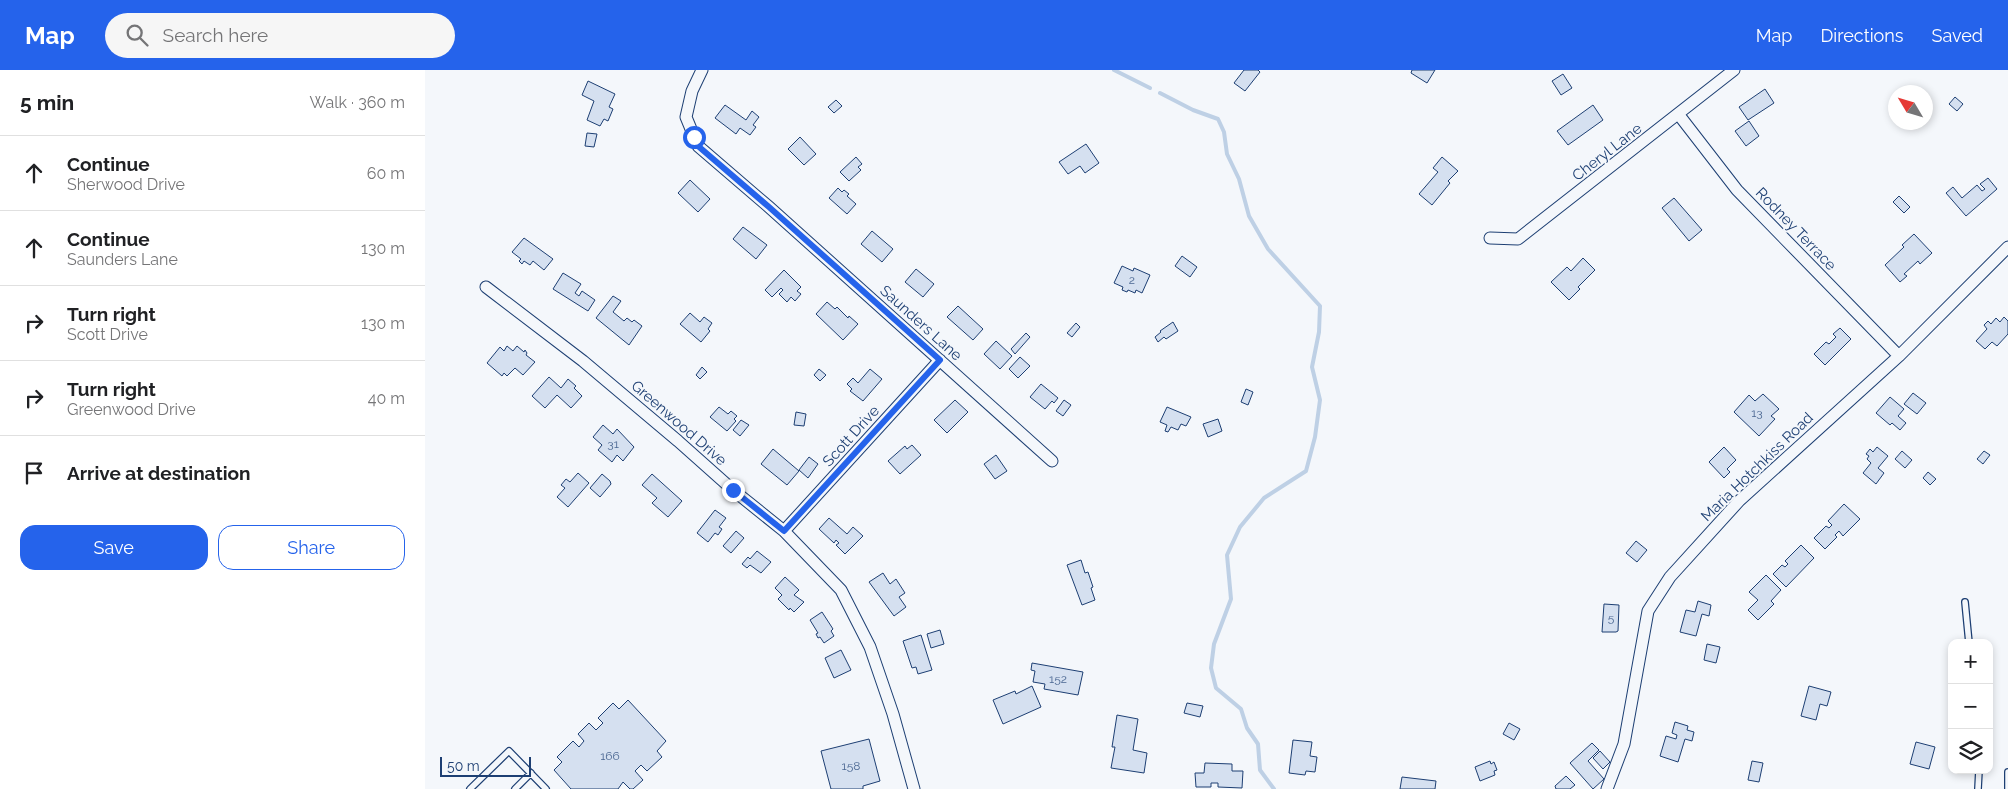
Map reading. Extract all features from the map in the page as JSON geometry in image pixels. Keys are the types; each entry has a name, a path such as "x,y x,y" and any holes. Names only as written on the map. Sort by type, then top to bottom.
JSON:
{"street":[{"name":"Saunders Lane","path":"702,70 692,92 686,117 698,146 769,207 1052,461"},
{"name":"Cheryl Lane","path":"1490,238 1518,240 1734,70"},
{"name":"Rodney Terrace","path":"1679,115 1737,190 1899,356"},
{"name":"Maria Hotchkiss Road","path":"1607,789 1624,744 1648,611 1670,576 1739,501 1899,356 2008,247"},
{"name":"Greenwood Drive","path":"486,287 590,367 733,490 784,531 841,590 870,647 893,714 914,789"},
{"name":"Scott Drive","path":"784,531 940,360"}],"lane":[{"path":"1965,602 1969,639"},
{"path":"470,789 509,751 546,789"},
{"path":"2007,789 2008,772"},
{"path":"515,789 531,773"},
{"path":"1978,789 1979,774"}],"building":[{"path":"1244,70 1258,70 1260,72 1245,91 1234,83"},
{"path":"1412,70 1435,70 1427,83 1411,73"},
{"path":"1563,74 1572,88 1561,95 1552,81"},
{"path":"588,81 615,94 609,107 613,109 608,121 604,119 600,126 587,120 594,101 582,95"},
{"path":"1765,89 1774,103 1748,120 1739,107"},
{"path":"1955,97 1963,104 1957,111 1949,104"},
{"path":"836,100 842,106 834,113 828,107"},
{"path":"725,105 746,120 752,111 759,117 753,125 756,127 750,135 740,128 736,134 715,118"},
{"path":"1593,105 1603,120 1568,145 1557,131"},
{"path":"1749,121 1759,136 1746,146 1735,131"},
{"path":"587,133 597,134 594,147 585,146"},
{"path":"800,137 816,154 804,165 788,149"},
{"path":"1086,144 1099,163 1085,173 1080,166 1068,174 1059,162"},
{"path":"856,157 862,164 858,167 861,170 849,181 840,172"},
{"path":"1442,157 1458,171 1448,181 1450,183 1432,205 1419,194 1438,172 1433,168"},
{"path":"1988,178 1997,189 1966,216 1946,193 1953,187 1962,198 1977,185 1982,191 1985,189 1980,184"},
{"path":"690,180 710,199 698,212 678,193"},
{"path":"838,188 842,192 844,190 849,194 847,196 856,204 847,214 829,198"},
{"path":"1899,196 1910,207 1904,213 1893,202"},
{"path":"1674,198 1702,230 1689,241 1662,208"},
{"path":"743,227 767,245 756,259 733,239"},
{"path":"872,231 893,249 882,262 861,244"},
{"path":"1914,234 1932,253 1920,264 1918,261 1904,274 1907,276 1900,282 1885,265 1904,247 1902,245"},
{"path":"524,238 553,259 544,270 533,261 530,265 524,261 522,264 519,261 521,259 512,252"},
{"path":"1182,256 1197,267 1190,277 1175,266"},
{"path":"1583,258 1595,270 1578,287 1580,289 1569,300 1551,282 1567,267 1571,271"},
{"path":"1122,266 1133,271 1134,268 1150,275 1142,293 1136,290 1135,293 1128,290 1127,292 1122,290 1123,287 1114,283"},
{"path":"916,269 934,284 923,297 905,282"},
{"path":"784,270 801,287 797,291 801,294 795,301 791,297 787,302 779,294 783,290 781,288 772,297 765,290"},
{"path":"563,273 581,284 575,293 579,296 582,291 595,300 588,311 553,289"},
{"path":"613,296 621,301 613,312 624,321 627,318 632,322 634,320 642,326 629,345 596,318"},
{"path":"827,302 835,309 837,307 848,318 849,316 858,324 843,340 816,314"},
{"path":"958,306 983,329 973,340 947,317"},
{"path":"690,313 700,322 704,317 712,323 708,329 710,331 701,342 680,324"},
{"path":"2004,317 2008,321 2008,334 1997,346 1992,342 1985,349 1976,341 1987,329 1984,325 1988,321 1991,324 1996,318 2000,322"},
{"path":"1173,322 1178,331 1158,342 1155,337"},
{"path":"1076,323 1080,327 1072,337 1067,333"},
{"path":"1840,328 1851,339 1825,365 1814,354 1826,342 1829,344 1836,337 1833,334"},
{"path":"1026,333 1030,337 1015,354 1011,349"},
{"path":"996,341 1012,356 1000,369 984,354"},
{"path":"507,346 513,351 517,346 524,352 525,350 526,355 535,362 523,375 515,368 507,376 504,373 502,376 487,363 500,347 504,351"},
{"path":"1020,357 1030,366 1018,378 1009,369"},
{"path":"702,367 707,372 700,379 696,375"},
{"path":"819,369 826,375 820,381 814,375"},
{"path":"870,369 882,379 863,401 850,391 852,389 847,384 853,378 858,383"},
{"path":"549,377 561,388 568,379 576,386 574,388 582,396 571,408 557,395 545,408 532,396"},
{"path":"1041,384 1058,398 1054,403 1052,401 1045,409 1030,397"},
{"path":"1246,389 1253,392 1248,405 1241,402"},
{"path":"1913,393 1926,403 1917,414 1904,404"},
{"path":"1763,394 1779,409 1771,416 1775,419 1759,436 1734,412 1749,395 1755,401"},
{"path":"1890,397 1904,409 1898,416 1906,423 1900,430 1892,423 1890,425 1876,413"},
{"path":"955,400 968,412 947,433 934,420"},
{"path":"1064,400 1071,405 1063,416 1056,411"},
{"path":"719,407 728,414 731,411 737,416 734,419 736,421 727,431 710,417"},
{"path":"1167,407 1191,417 1186,426 1181,424 1178,430 1171,427 1168,432 1165,431 1167,425 1160,422"},
{"path":"796,412 806,414 804,426 794,425"},
{"path":"1218,419 1222,431 1208,437 1203,424"},
{"path":"741,420 749,425 740,436 733,430"},
{"path":"603,425 613,434 617,429 634,447 623,461 617,455 612,462 598,450 602,445 593,437"},
{"path":"912,445 921,455 900,474 888,461 905,446 907,449"},
{"path":"1724,447 1736,460 1727,469 1730,472 1724,478 1709,462"},
{"path":"1877,447 1888,456 1878,468 1884,473 1876,484 1863,473 1871,463 1867,459 1869,456 1866,454 1870,449 1873,452"},
{"path":"773,449 799,471 787,485 761,464"},
{"path":"1902,451 1912,460 1905,468 1895,459"},
{"path":"1984,451 1990,455 1983,464 1977,459"},
{"path":"996,455 1007,471 995,479 984,464"},
{"path":"809,457 818,464 808,478 799,470"},
{"path":"1928,472 1936,479 1930,485 1923,478"},
{"path":"578,473 589,483 568,507 557,497 565,488 561,485 566,479 570,482"},
{"path":"602,474 611,484 600,497 590,488"},
{"path":"652,474 682,501 668,517 652,503 657,498 642,485"},
{"path":"1844,504 1860,519 1843,536 1839,531 1835,535 1837,537 1825,549 1814,538 1826,526 1829,528 1832,525 1828,521"},
{"path":"715,510 726,518 719,527 722,529 718,535 715,533 708,542 697,533"},
{"path":"829,518 847,534 853,527 863,536 845,554 836,545 839,543 836,540 834,543 819,529"},
{"path":"736,531 744,538 731,553 723,546"},
{"path":"1636,541 1647,550 1637,562 1626,553"},
{"path":"1801,545 1814,558 1786,587 1773,574 1782,565 1785,567 1788,564 1785,561"},
{"path":"757,551 771,562 761,573 750,565 747,568 742,564"},
{"path":"1081,560 1085,573 1088,572 1095,600 1082,605 1067,565"},
{"path":"883,573 890,584 896,579 905,593 899,597 906,607 894,616 869,582"},
{"path":"1766,575 1781,590 1771,601 1774,604 1758,620 1748,610 1758,600 1749,592"},
{"path":"785,577 799,590 794,595 804,602 794,612 790,608 789,610 778,599 782,595 775,588"},
{"path":"1698,601 1711,605 1709,616 1702,614 1696,636 1680,632 1686,610 1695,612"},
{"path":"1604,604 1619,605 1618,631 1616,632 1602,632"},
{"path":"822,612 833,629 831,631 834,636 824,643 820,637 818,638 816,634 818,633 810,620"},
{"path":"940,630 944,644 931,648 927,634"},
{"path":"921,635 932,670 918,674 916,667 912,668 903,641"},
{"path":"1707,644 1720,647 1716,663 1704,660"},
{"path":"841,650 851,670 834,678 825,658"},
{"path":"1032,663 1083,672 1078,695 1044,689 1045,684 1033,682 1035,671 1031,670"},
{"path":"1032,686 1041,707 1003,724 993,700 1015,691 1016,694"},
{"path":"1809,686 1831,692 1827,706 1820,704 1816,720 1801,716"},
{"path":"628,700 666,741 657,751 662,757 647,771 641,765 635,771 643,780 633,789 630,789 623,782 618,789 571,789 554,770 562,762 557,757 573,741 579,747 584,741 578,734 589,723 596,730 603,723 598,718 613,703 619,709"},
{"path":"1187,703 1203,706 1200,717 1184,713"},
{"path":"1117,715 1138,719 1133,750 1147,753 1144,773 1111,768 1115,747 1112,747"},
{"path":"1675,722 1688,726 1687,730 1694,732 1692,741 1685,739 1678,762 1660,756 1666,736 1676,739 1677,735 1672,733"},
{"path":"1509,723 1520,729 1514,740 1503,734"},
{"path":"869,739 880,781 863,786 863,789 831,789 821,751"},
{"path":"1293,740 1312,742 1310,756 1317,757 1315,772 1306,771 1305,775 1289,773"},
{"path":"1916,742 1935,747 1929,769 1910,764"},
{"path":"1592,743 1599,750 1588,761 1604,779 1593,789 1570,763"},
{"path":"1600,751 1610,762 1603,769 1593,758"},
{"path":"1490,761 1491,764 1494,762 1497,770 1494,771 1495,775 1480,781 1475,767"},
{"path":"1752,761 1763,763 1759,782 1748,780"},
{"path":"1205,763 1232,764 1232,771 1243,771 1242,788 1218,787 1218,783 1211,783 1211,787 1196,787 1195,773 1204,773"},
{"path":"1566,776 1575,785 1570,789 1556,789 1555,786"},
{"path":"1402,777 1436,781 1435,789 1400,789"}],"waterway":[{"path":"1114,70 1150,88"},
{"path":"1160,93 1193,110 1218,119 1224,132 1227,154 1239,179 1249,216 1268,249 1320,306 1319,332 1312,367 1320,400 1315,437 1306,471 1264,498 1240,527 1227,555 1231,599 1214,644 1211,668 1216,688 1241,709 1247,728 1258,744 1260,770 1274,789"}],"route":[{"path":"694,137 698,146 940,360 784,531 733,490"}]}
